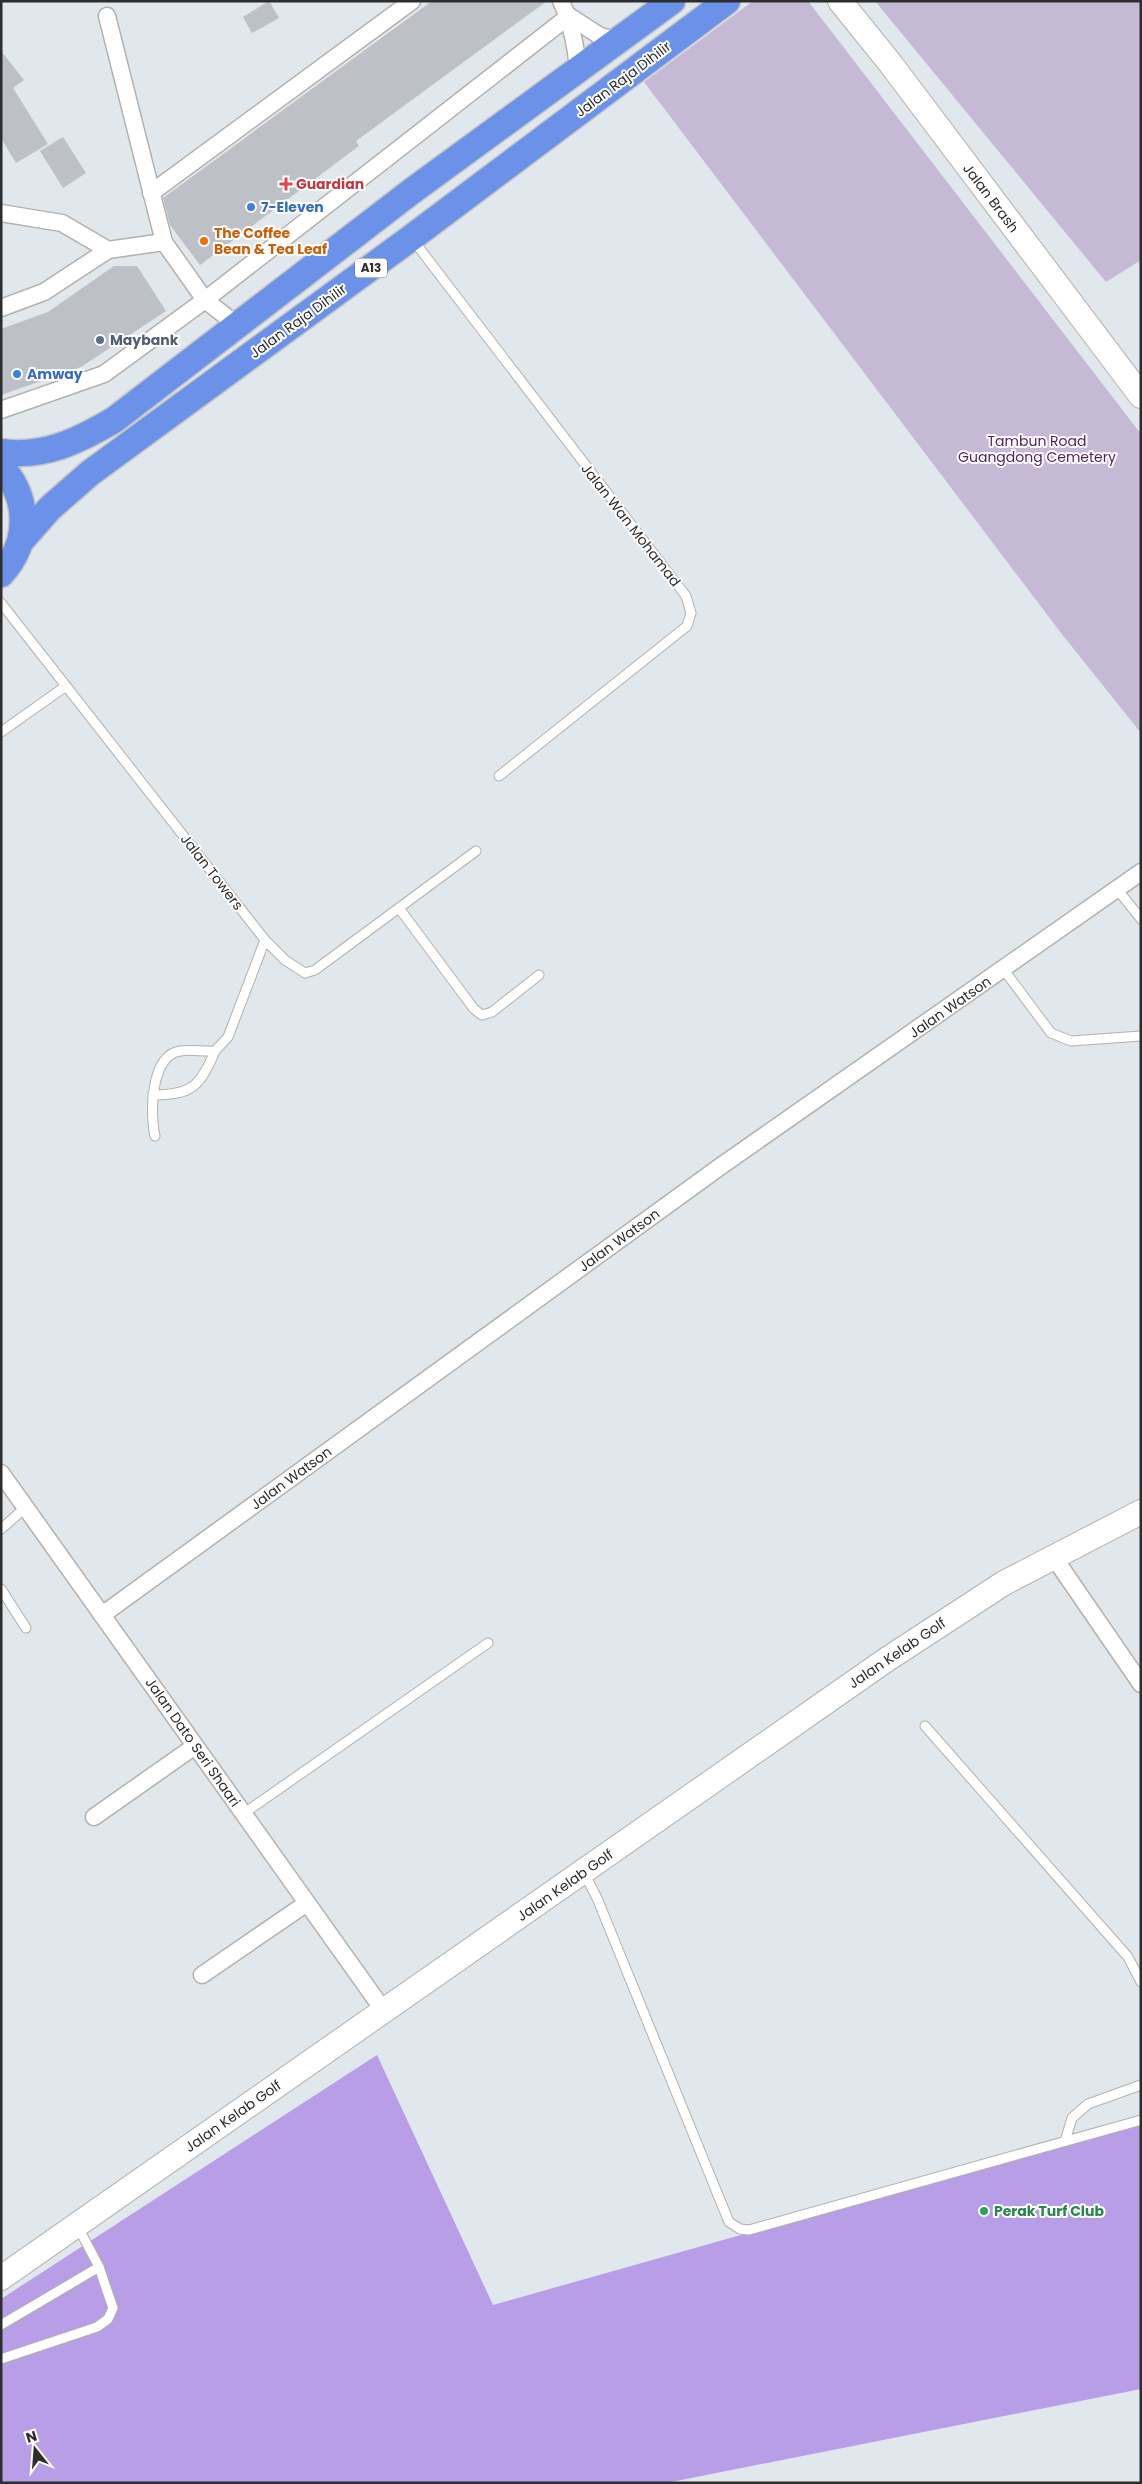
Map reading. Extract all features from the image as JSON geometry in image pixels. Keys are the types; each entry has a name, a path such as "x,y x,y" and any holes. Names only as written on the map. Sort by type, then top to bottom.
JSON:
{"main road":[{"name":"A13","path":"1,452 48,451 78,441 114,420 237,325 672,1"},
{"name":"Jalan Raja Dihilir","path":"21,541 50,508 90,473 411,238 727,1"},
{"name":"A13","path":"1,467 10,476 20,496 24,519 21,541 14,559 1,574"}],"street":[{"path":"151,193 412,1"},
{"path":"561,1 569,16 576,44 578,70"},
{"name":"Jalan Brash","path":"840,1 890,62 1141,396"},
{"path":"107,16 164,242 204,300 237,325"},
{"path":"569,16 600,36 620,40"},
{"path":"1,410 104,374 204,300 569,16"},
{"path":"1,213 62,223 108,250"},
{"path":"1,308 44,292 108,250 164,242"},
{"name":"Jalan Watson","path":"102,1614 721,1166 1004,970 1141,872"},
{"name":"Jalan Dato Seri Shaari","path":"1,1473 384,2011"},
{"name":"Jalan Kelab Golf","path":"1,2278 886,1660 1004,1583 1141,1512"},
{"path":"1054,1556 1141,1684"},
{"path":"94,1817 195,1746"},
{"path":"202,1975 307,1903"}],"lane":[{"name":"Jalan Wan Mohamad","path":"411,238 686,596 692,612 686,626 499,776"},
{"name":"Jalan Towers","path":"1,603 265,940 285,960 305,973 315,970 398,908"},
{"path":"1,732 66,686"},
{"path":"476,850 398,908 474,1010 482,1015 492,1012 539,976"},
{"path":"1117,889 1141,919"},
{"path":"153,1095 176,1095 195,1085 215,1051 228,1037 265,940"},
{"path":"1004,970 1051,1032 1070,1041 1141,1036"},
{"path":"154,1136 151,1120 153,1095 158,1071 168,1056 180,1051 215,1051"},
{"path":"1,1529 26,1508"},
{"path":"1,1589 26,1628"},
{"path":"244,1814 488,1644"},
{"path":"925,1726 1128,1957 1141,1982"},
{"path":"583,1872 596,1898 729,2222 740,2229 750,2230 1141,2120"},
{"path":"1065,2141 1072,2118 1088,2104 1141,2085"},
{"path":"1,2359 97,2327 108,2319 112,2308 98,2266 77,2225"},
{"path":"1,2325 98,2266"}],"green space":[{"name":"Tambun Road Guangdong Cemetery","path":"753,1 808,1 1141,434 1141,733 1061,633 644,82"},
{"path":"875,1 1141,1 1141,260 1106,282"}],"shaded area":[{"name":"Perak Turf Club","path":"377,2055 493,2305 1141,2122 1141,2389 666,2483 1,2483 1,2299"}],"building":[{"path":"269,1 279,18 252,33 243,17"},
{"path":"432,1 547,1 356,141 359,146 200,265 170,225 163,198"},
{"path":"1,51 24,80 13,88 48,144 16,163 1,138"},
{"path":"63,137 86,173 63,188 40,151"},
{"path":"114,266 137,266 166,311 81,367 1,395 1,329 48,312"}],"place":[{"name":"Guardian","path":"286,184"},
{"name":"7-Eleven","path":"251,207"},
{"name":"The Coffee Bean & Tea Leaf","path":"204,241"},
{"name":"Maybank","path":"100,340"},
{"name":"Amway","path":"17,374"},
{"name":"Perak Turf Club","path":"984,2211"}]}
